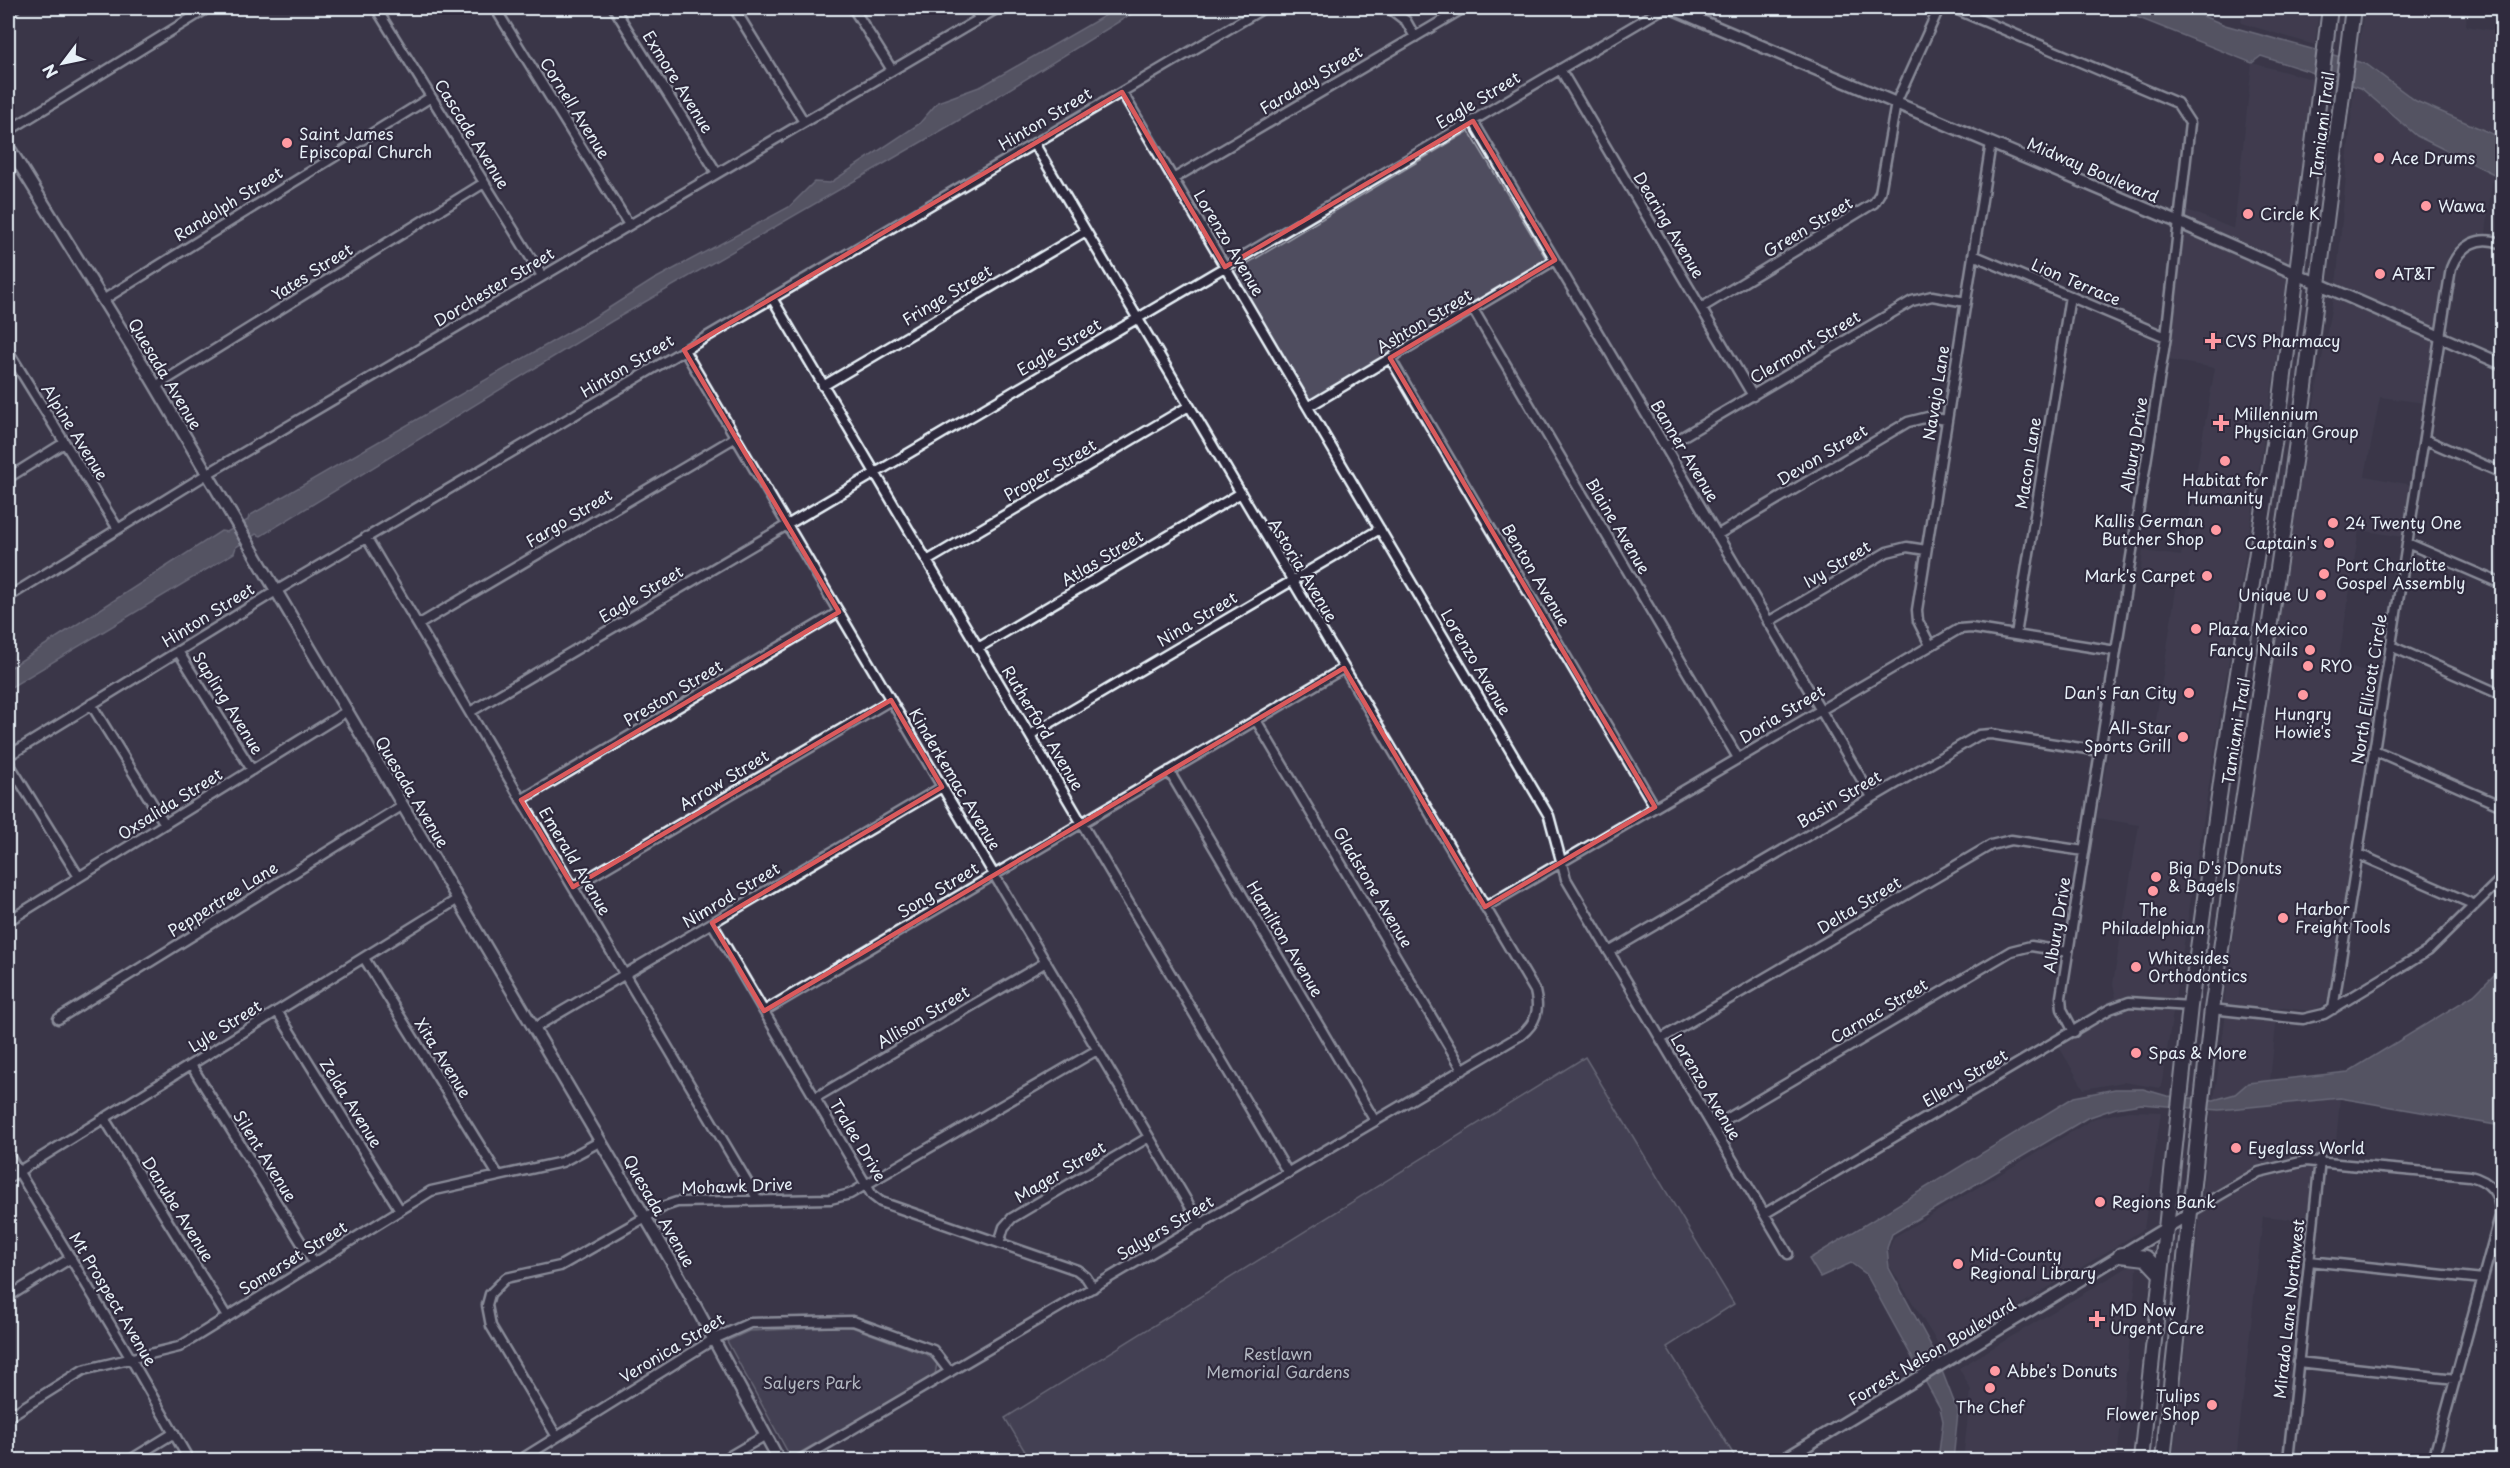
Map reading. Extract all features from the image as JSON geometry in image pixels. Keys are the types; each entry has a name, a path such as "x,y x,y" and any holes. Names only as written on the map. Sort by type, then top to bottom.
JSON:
{"main road":[{"name":"Tamiami Trail","path":"2141,1461 2190,1006 2298,276 2330,8"},
{"name":"Tamiami Trail","path":"2163,1461 2212,1009 2319,285 2353,8"},
{"path":"2196,961 2201,990 2212,1009"},
{"path":"2190,1006 2201,1018 2208,1042"},
{"path":"2121,1255 2146,1258 2161,1274"},
{"path":"2148,1389 2150,1461"}],"street":[{"path":"8,12 15,8"},
{"path":"8,131 208,8"},
{"name":"Cascade Avenue","path":"376,8 542,276"},
{"name":"Cornell Avenue","path":"495,8 629,225"},
{"name":"Exmore Avenue","path":"615,8 717,173"},
{"path":"734,8 804,122"},
{"path":"853,8 892,70"},
{"path":"973,8 980,18"},
{"name":"Dorchester Street","path":"8,597 207,474 998,8"},
{"name":"Hinton Street","path":"8,756 366,537 1264,8"},
{"path":"1389,8 1406,21 1415,37"},
{"name":"Faraday Street","path":"1173,179 1464,8"},
{"name":"Eagle Street","path":"470,712 1664,8"},
{"name":"Midway Boulevard","path":"1671,8 2180,223 2502,364"},
{"name":"Green Street","path":"1701,308 1874,203 1880,193 1896,103 1939,8"},
{"name":"Albury Drive","path":"1953,8 2177,104 2190,123 2166,337 2061,997 2061,1009 2074,1032"},
{"name":"Dearing Avenue","path":"1560,69 1753,396"},
{"name":"Lorenzo Avenue","path":"1122,92 1549,816 1566,879 1788,1254"},
{"name":"Randolph Street","path":"103,300 431,97"},
{"name":"Banner Avenue","path":"1473,121 1872,797"},
{"name":"Astoria Avenue","path":"1034,143 1535,992 1538,1003 1537,1015"},
{"name":"Navajo Lane","path":"1930,645 1918,621 1917,610 1991,143"},
{"name":"Quesada Avenue","path":"8,146 156,386 646,1217 779,1461"},
{"name":"Yates Street","path":"156,386 484,183"},
{"name":"Fringe Street","path":"823,386 1086,231"},
{"name":"North Ellicott Circle","path":"2333,1009 2440,337 2455,257 2473,242 2485,240 2502,244"},
{"name":"Lion Terrace","path":"1974,255 2166,337"},
{"name":"Ashton Street","path":"1308,406 1555,260"},
{"name":"Clermont Street","path":"1665,447 1920,298 1932,296 1966,302"},
{"name":"Macon Lane","path":"2016,635 2070,296"},
{"name":"Rutherford Avenue","path":"772,298 1288,1173"},
{"name":"Blaine Avenue","path":"1473,309 1738,758"},
{"name":"Kinderkemac Avenue","path":"684,350 1201,1224"},
{"name":"Alpine Avenue","path":"8,351 118,529"},
{"name":"Benton Avenue","path":"1390,358 1655,807"},
{"name":"Proper Street","path":"927,561 1189,406"},
{"name":"Devon Street","path":"1717,535 1908,422 1928,417 1947,420"},
{"name":"Fargo Street","path":"418,625 736,437"},
{"path":"2424,439 2502,474"},
{"path":"8,478 64,442"},
{"name":"Atlas Street","path":"978,648 1241,493"},
{"name":"Nina Street","path":"1030,735 1380,529"},
{"name":"Emerald Avenue","path":"366,537 758,1200"},
{"path":"2407,543 2502,584"},
{"name":"Ivy Street","path":"1768,622 1887,552 1907,548 1926,550"},
{"name":"Preston Street","path":"521,800 839,612"},
{"name":"Doria Street","path":"1485,907 1959,629 1971,628 2116,651"},
{"path":"2391,646 2502,695"},
{"name":"Sapling Avenue","path":"178,651 252,770"},
{"name":"Song Street","path":"764,1011 1344,668"},
{"name":"Arrow Street","path":"573,887 891,700"},
{"path":"92,704 165,824"},
{"name":"Oxsalida Street","path":"8,921 347,711"},
{"name":"Gladstone Avenue","path":"1256,720 1463,1070"},
{"name":"Basin Street","path":"1609,952 1979,735 1991,734 2100,751"},
{"path":"2374,750 2502,806"},
{"path":"8,762 79,877"},
{"name":"Hamilton Avenue","path":"1169,771 1376,1121"},
{"name":"Nimrod Street","path":"534,1028 942,787"},
{"name":"Peppertree Lane","path":"58,1019 403,805"},
{"name":"Delta Street","path":"1661,1039 1991,844 2011,840 2084,851"},
{"path":"2358,854 2475,905"},
{"path":"2212,1009 2314,1018 2333,1009 2428,951 2502,878"},
{"name":"Lyle Street","path":"8,1178 458,899"},
{"name":"Tralee Drive","path":"712,923 867,1185 881,1202 1077,1270 1086,1277 1093,1288"},
{"name":"Carnac Street","path":"1713,1127 2011,951 2031,946 2068,952"},
{"name":"Xita Avenue","path":"364,958 498,1175"},
{"name":"Allison Street","path":"815,1098 1046,962"},
{"name":"Ellery Street","path":"1764,1214 2110,1009 2129,1002 2190,1006"},
{"name":"Zelda Avenue","path":"277,1011 400,1210"},
{"name":"Salyers Street","path":"801,1461 1521,1035 1530,1028 1537,1015"},
{"name":"Mohawk Drive","path":"557,1437 491,1326 487,1305 490,1294 506,1278 560,1266 677,1202 840,1197 867,1185 1097,1050"},
{"name":"Silent Avenue","path":"191,1065 314,1263"},
{"name":"Danube Avenue","path":"104,1118 227,1317"},
{"name":"Mager Street","path":"999,1243 1004,1227 1012,1218 1149,1137"},
{"name":"Somerset Street","path":"8,1417 83,1370 179,1347 442,1186 562,1162 600,1141"},
{"name":"Mt Prospect Avenue","path":"8,1155 131,1359 189,1461"},
{"path":"2189,1214 2259,1172 2305,1161 2320,1160 2470,1176 2489,1184 2500,1205 2500,1216 2433,1461"},
{"name":"Mirado Lane Northwest","path":"2288,1461 2320,1160"},
{"name":"Forrest Nelson Boulevard","path":"1783,1461 2189,1214"},
{"path":"8,1297 71,1258"},
{"path":"2309,1261 2483,1280"},
{"name":"Veronica Street","path":"520,1461 714,1339 750,1323 853,1321 933,1350 950,1372"},
{"path":"2298,1362 2456,1379"},
{"path":"130,1461 174,1433"},
{"path":"723,1461 766,1435"}],"highlighted area":[{"path":"1122,92 1225,267 1473,121 1555,260 1390,358 1655,807 1485,907 1344,668 764,1011 712,923 942,787 891,700 573,887 521,800 839,612 684,350"}],"shaded area":[{"path":"2243,8 2319,8 2315,45 2241,23"},
{"path":"2364,8 2467,8 2466,26 2502,32 2502,138 2416,101 2366,64 2357,62"},
{"path":"2252,63 2312,79 2277,355 2161,1088 2123,1082 2084,1089 2052,1035 2116,997 2113,984 2139,825 2097,818 2111,738 2152,746 2177,583 2140,577 2143,551 2181,556 2215,368 2157,358 2177,206 2234,229"},
{"path":"2354,86 2361,88 2417,136 2493,173 2486,233 2460,241 2448,256 2425,403 2380,397 2365,476 2412,485 2403,537 2359,530 2338,665 2380,674 2330,996 2324,1005 2311,1011 2278,1007 2270,1080 2248,1083 2235,1094 2214,1100 2225,1020 2224,1001 2263,721 2305,453 2337,276"},
{"path":"2340,1098 2335,1154 2317,1154 2308,1221 2263,1216 2236,1460 2173,1460 2212,1109"},
{"path":"2129,1111 2161,1112 2144,1229 1943,1352 1890,1266 1889,1249 1894,1237 2095,1118"},
{"path":"2138,1261 2117,1460 1963,1460 1971,1390 1959,1368"}],"green space":[{"path":"1469,131 1547,260 1309,401 1233,272"},
{"name":"Restlawn Memorial Gardens","path":"1585,1057 1734,1304 1667,1347 1737,1460 1030,1460 1005,1418"},
{"name":"Salyers Park","path":"849,1326 928,1355 937,1363 935,1375 791,1458 727,1341 749,1331"}],"water":[{"path":"1118,8 1141,8 956,122 612,321 261,536 256,534 236,547 234,553 8,689 8,669 221,531 227,532 248,520 249,516 590,320 653,280 789,207 814,182 830,183 919,124 938,102 982,86"},
{"path":"2114,8 2183,8 2225,25 2366,64 2416,101 2502,138 2502,178 2417,136 2361,88 2261,56 2252,63"},
{"path":"2502,967 2502,1126 2340,1098 2219,1110 2141,1104 2116,1108 2087,1118 1892,1234 1887,1248 1889,1268 1935,1353 1958,1412 1953,1460 1938,1460 1943,1421 1940,1408 1866,1274 1851,1263 1820,1277 1809,1259 2074,1097 2115,1089 2143,1089 2167,1096 2214,1100 2235,1094 2248,1083 2348,1072 2474,995"}],"place":[{"name":"Saint James Episcopal Church","path":"287,143"},
{"name":"Ace Drums","path":"2379,158"},
{"name":"Wawa","path":"2426,206"},
{"name":"Circle K","path":"2248,214"},
{"name":"AT&T","path":"2380,274"},
{"name":"CVS Pharmacy","path":"2213,341"},
{"name":"Millennium Physician Group","path":"2221,423"},
{"name":"Habitat for Humanity","path":"2225,461"},
{"name":"24 Twenty One","path":"2333,523"},
{"name":"Kallis German Butcher Shop","path":"2216,530"},
{"name":"Captain's","path":"2329,543"},
{"name":"Port Charlotte Gospel Assembly","path":"2324,574"},
{"name":"Mark's Carpet","path":"2207,576"},
{"name":"Unique U","path":"2321,595"},
{"name":"Plaza Mexico","path":"2196,629"},
{"name":"Fancy Nails","path":"2310,650"},
{"name":"RYO","path":"2308,666"},
{"name":"Dan's Fan City","path":"2189,693"},
{"name":"Hungry Howie's","path":"2303,695"},
{"name":"All-Star Sports Grill","path":"2183,737"},
{"name":"Big D's Donuts & Bagels","path":"2156,877"},
{"name":"The Philadelphian","path":"2153,891"},
{"name":"Harbor Freight Tools","path":"2283,918"},
{"name":"Whitesides Orthodontics","path":"2136,967"},
{"name":"Spas & More","path":"2136,1053"},
{"name":"Eyeglass World","path":"2236,1148"},
{"name":"Regions Bank","path":"2100,1202"},
{"name":"Mid-County Regional Library","path":"1958,1264"},
{"name":"MD Now Urgent Care","path":"2097,1319"},
{"name":"Abbe's Donuts","path":"1995,1371"},
{"name":"The Chef","path":"1990,1388"},
{"name":"Tulips Flower Shop","path":"2212,1405"}]}
